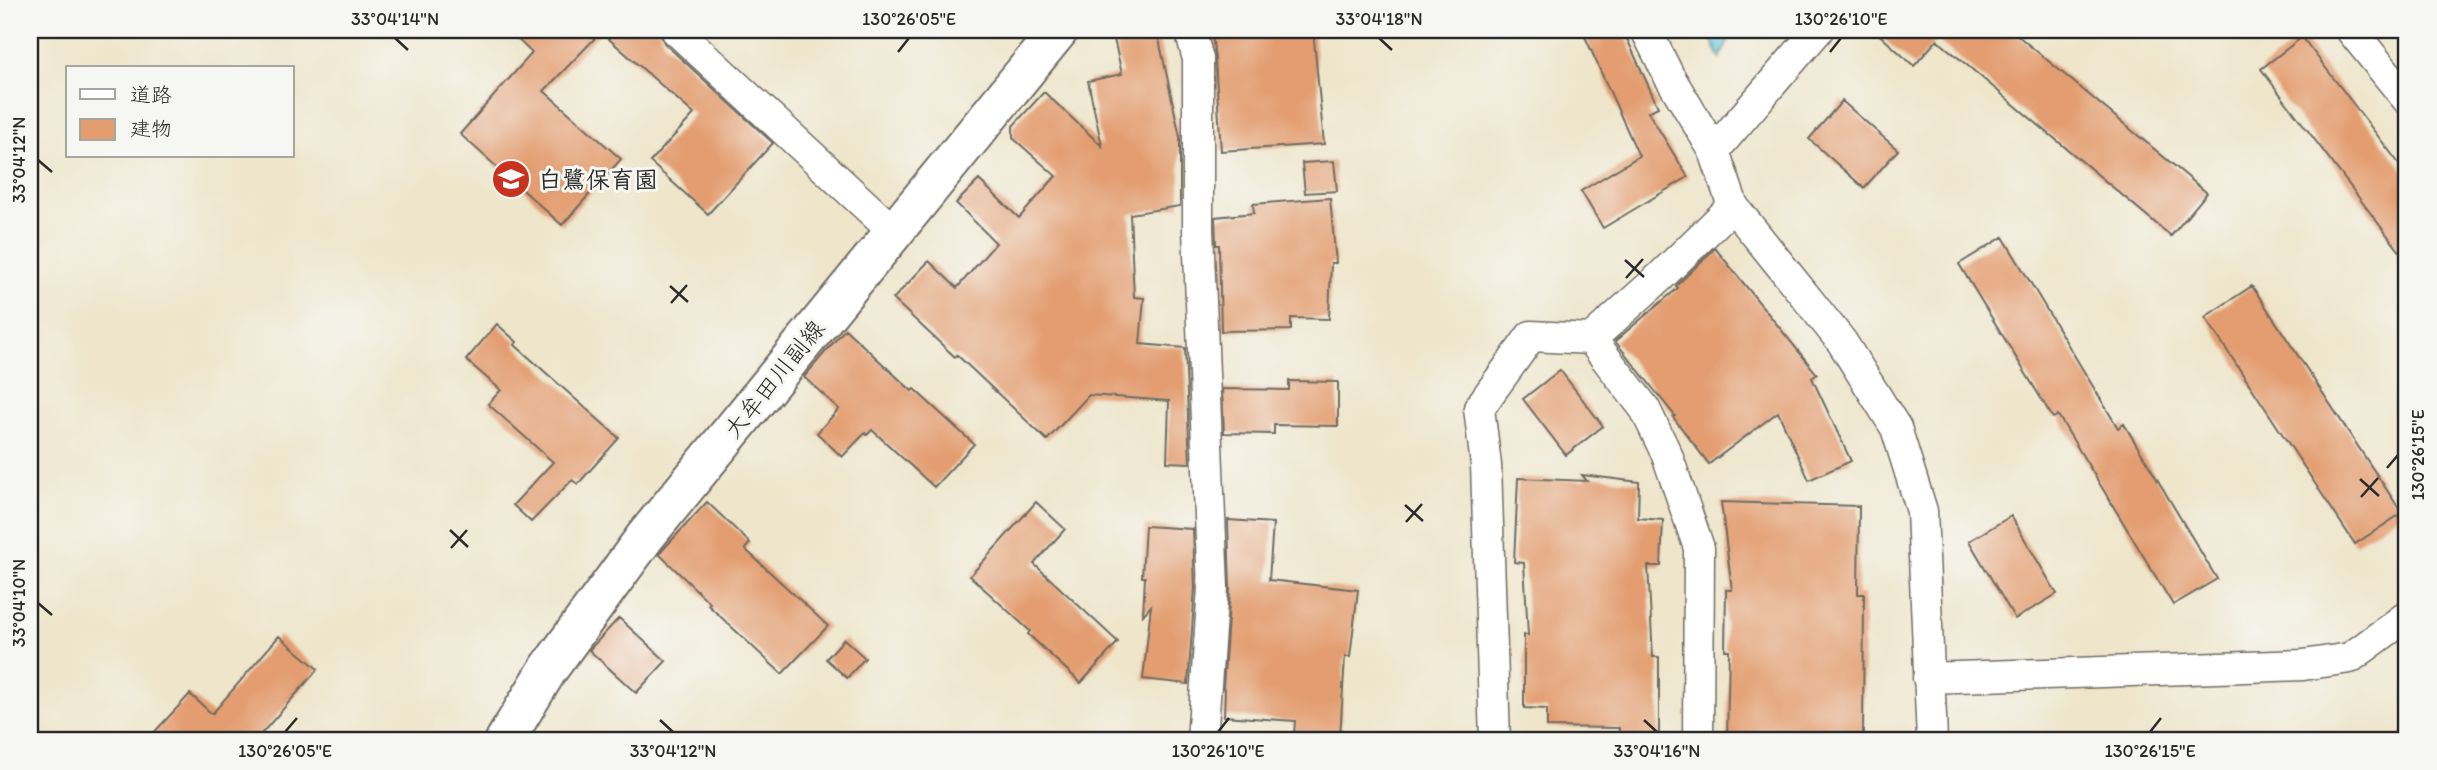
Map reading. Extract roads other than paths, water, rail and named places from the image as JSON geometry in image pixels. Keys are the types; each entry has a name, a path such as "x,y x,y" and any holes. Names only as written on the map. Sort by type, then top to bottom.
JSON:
{"main road":[{"name":"大牟田川副線","path":"505,740 547,671 645,537 1059,30"}],"street":[{"path":"676,30 894,232"},
{"path":"1190,30 1198,59 1198,230 1213,588 1202,740"},
{"path":"1646,30 1669,76 1714,151 1733,206 1842,342 1896,428 1922,511 1932,740"},
{"path":"1714,151 1818,30"},
{"path":"2351,30 2407,99"},
{"path":"1496,740 1486,465 1479,408 1531,336 1591,339 1733,206"},
{"path":"1591,339 1645,409 1671,466 1699,548 1698,740"},
{"path":"1928,678 2303,665 2350,658 2407,616"}],"water":[{"path":"1707,30 1734,30 1720,58"}],"place":[{"name":"白鷺保育園","path":"511,179"}]}
